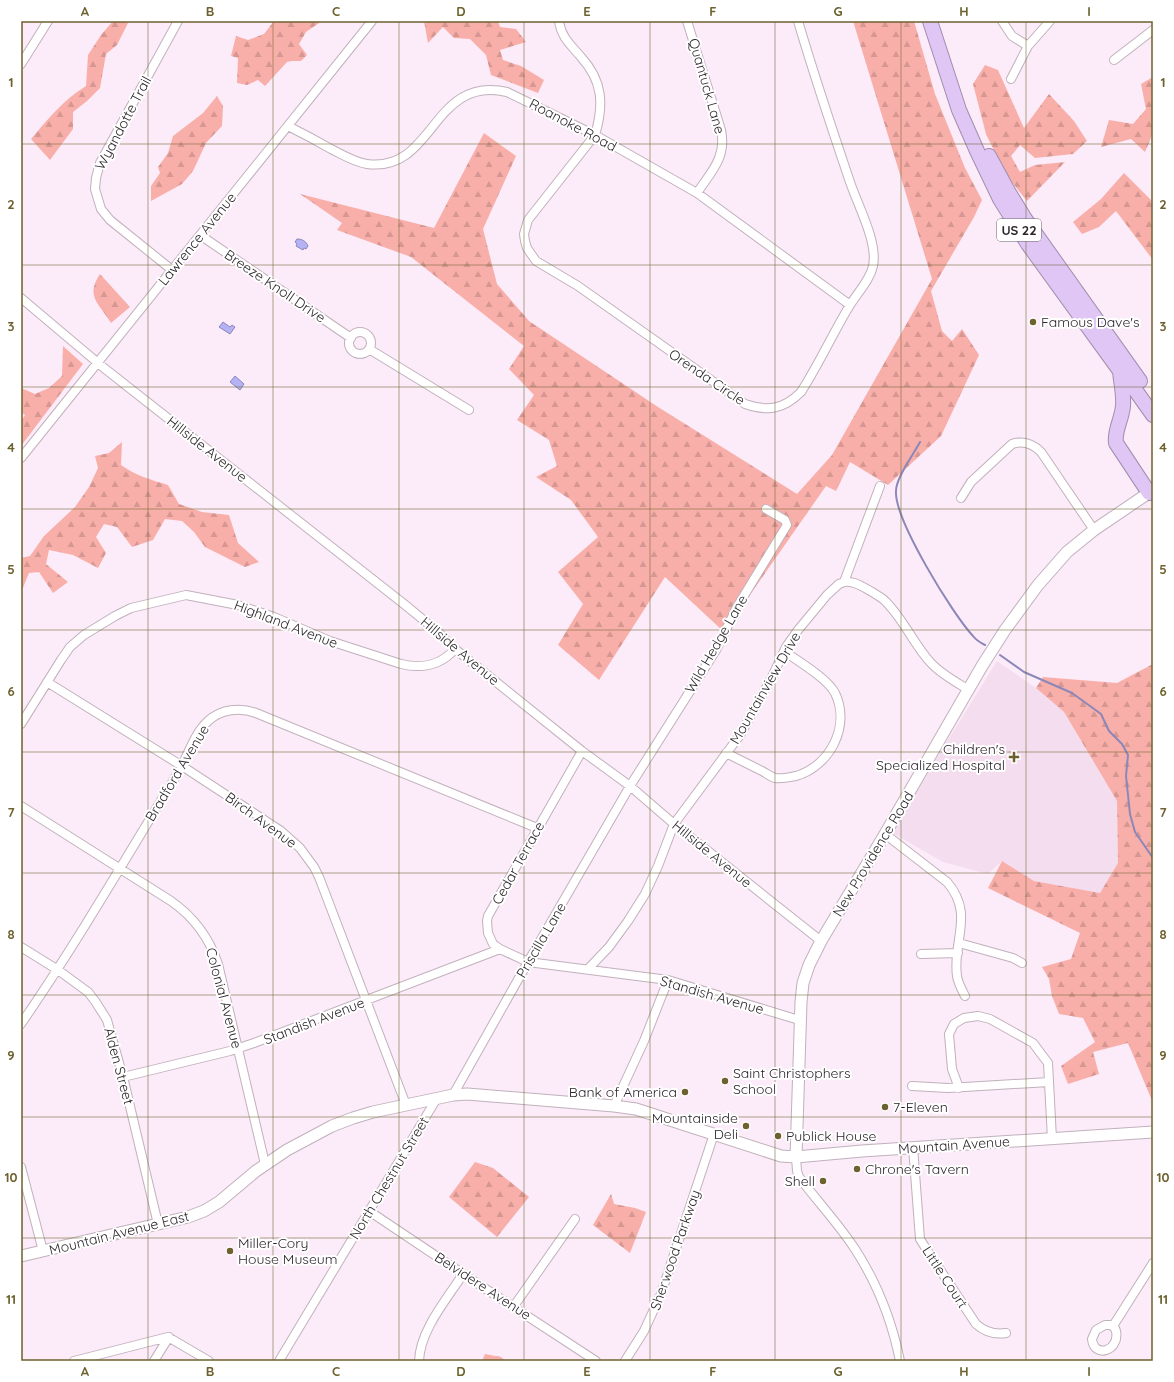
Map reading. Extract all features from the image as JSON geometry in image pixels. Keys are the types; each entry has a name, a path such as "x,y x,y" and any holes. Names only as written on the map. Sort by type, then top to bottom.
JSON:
{"highway":[{"name":"US 22","path":"930,21 959,110 1000,199 1028,244 1153,415"},
{"name":"US 22","path":"939,21 961,88 974,121 985,147 1009,193 1047,251 1153,400"},
{"path":"1120,371 1123,406 1116,434 1116,443 1151,492"}],"street":[{"path":"21,64 48,21"},
{"name":"Wyandotte Trail","path":"172,270 110,220 99,204 95,189 100,163 178,21"},
{"name":"Lawrence Avenue","path":"21,458 372,21"},
{"name":"Orenda Circle","path":"559,21 561,30 566,40 591,69 597,81 600,93 601,110 595,135 528,220 524,234 525,241 531,255 536,261 578,286 745,404 754,407 773,408 786,404 794,398 805,385 850,305 868,279 872,270 874,254 873,244 850,183 798,21"},
{"name":"Quantuck Lane","path":"687,21 721,130 723,143 716,164 697,193"},
{"path":"1002,21 1012,36 1028,46"},
{"path":"1011,79 1028,46 1050,21"},
{"path":"1114,60 1153,30"},
{"name":"Roanoke Road","path":"288,126 354,160 366,164 384,164 396,160 411,151 445,111 454,102 464,96 476,91 494,90 507,92 518,96 595,135 697,193 850,305"},
{"name":"Breeze Knoll Drive","path":"200,235 350,338 350,348 356,352 363,353 369,349"},
{"name":"Hillside Avenue","path":"21,298 98,362 404,604 437,631 455,649 582,751 630,786 674,824 821,941"},
{"path":"350,338 358,332 365,333 368,335 371,342 369,349 469,410"},
{"path":"961,498 971,482 1012,444 1029,443 1041,452 1094,530"},
{"path":"880,486 844,582 858,584 883,600 898,617 918,647 932,664 942,673 969,690"},
{"name":"New Providence Road","path":"796,1157 799,1085 799,1020 804,983 821,941 1002,635 1038,585 1067,552 1094,530 1151,492"},
{"name":"Wild Hedge Lane","path":"630,786 716,650 737,607 787,525 785,520 766,509"},
{"name":"Mountainview Drive","path":"588,969 614,940 645,894 658,866 674,824 740,735 771,679 784,651 798,630 827,595 839,584 844,582"},
{"name":"Highland Avenue","path":"21,724 70,647 99,624 131,608 186,595 238,605 274,616 330,641 413,667 429,666 448,657 455,649"},
{"path":"726,753 775,778 781,778 793,776 810,770 820,762 832,748 837,737 840,720 838,703 834,692 828,683 784,651"},
{"name":"Birch Avenue","path":"47,682 182,766 281,831 307,857 319,877 406,1105"},
{"name":"Bradford Avenue","path":"21,1024 58,970 120,869 182,766 198,734 209,720 218,714 237,709 256,712 537,828"},
{"name":"Cedar Terrace","path":"528,962 500,949 490,939 487,927 488,916 582,751"},
{"name":"Priscilla Lane","path":"453,1095 630,786"},
{"name":"Colonial Avenue","path":"21,806 181,907 204,932 218,964 265,1164"},
{"path":"885,834 947,882 955,890 961,909 957,977 960,988 965,996"},
{"path":"959,943 1013,958 1022,963"},
{"name":"Alden Street","path":"21,947 58,970 88,992 107,1020 123,1077 158,1224"},
{"name":"Standish Avenue","path":"123,1077 238,1048 366,1001 500,949"},
{"path":"921,954 958,953"},
{"name":"Standish Avenue","path":"528,962 668,980 799,1020"},
{"path":"614,1106 644,1041 668,980"},
{"path":"959,1088 952,1069 949,1034 954,1024 964,1018 978,1016 990,1019 1033,1043 1048,1063 1052,1139"},
{"path":"912,1086 959,1088 1049,1082"},
{"name":"Mountain Avenue East","path":"21,1256 188,1217 204,1211 219,1202 265,1164 287,1150 332,1126 359,1116 406,1105 453,1095 467,1094 614,1106 642,1111"},
{"name":"North Chestnut Street","path":"279,1361 437,1098"},
{"name":"Mountain Avenue","path":"642,1111 781,1156 796,1157 913,1147 1153,1132"},
{"name":"Sherwood Parkway","path":"625,1361 644,1331 661,1294 714,1134"},
{"name":"Little Court","path":"913,1147 920,1239 976,1324 986,1332 999,1334 1006,1333"},
{"path":"796,1157 798,1177 840,1228 867,1269 887,1312 892,1326 900,1361"},
{"path":"21,1167 43,1251"},
{"name":"Belvidere Avenue","path":"369,1211 596,1361"},
{"path":"514,1306 575,1219"},
{"path":"1113,1326 1153,1263"},
{"path":"419,1361 424,1338 434,1319 463,1274"},
{"path":"74,1361 169,1337 209,1361"},
{"path":"154,1361 169,1337"}],"shaded area":[{"path":"297,239 306,243 308,246 306,249 304,248 303,250 296,246 297,244 295,242"},
{"path":"223,322 230,327 232,325 235,327 230,334 219,327"},
{"path":"235,376 244,384 240,390 230,382"},
{"name":"Children's Specialized Hospital","path":"997,661 1036,688 1064,712 1117,801 1118,863 1100,893 1034,881 1002,861 988,874 943,862 891,832"}],"green space":[{"path":"113,21 129,21 117,45 106,54 100,88 73,112 73,129 50,160 31,139 63,103 86,86 88,55 101,35"},
{"path":"274,21 322,21 306,32 299,44 307,55 301,61 287,62 265,86 258,80 247,85 237,83 238,58 231,56 236,36 248,40 264,34"},
{"path":"424,21 498,21 500,27 516,29 526,42 500,50 503,60 521,66 544,80 538,93 491,75 486,55 470,39 454,38 443,27 428,43"},
{"path":"853,21 914,21 935,94 965,168 982,200 974,217 931,291 942,331 952,341 962,329 979,355 941,436 888,485 850,462 836,491 826,486 724,632 665,577 599,680 558,645 583,604 558,572 598,537 571,500 536,477 557,466 549,440 517,420 534,395 509,369 524,346 411,257 337,230 342,223 300,194 434,228 484,133 516,156 483,229 497,284 529,321 658,407 797,494 832,455 932,279"},
{"path":"985,65 998,70 1024,128 1049,94 1074,121 1087,141 1073,154 1035,158 1020,145 1011,156 1020,172 1035,165 1065,162 1027,201 1006,175 986,134 973,84"},
{"path":"1153,77 1153,133 1145,152 1131,139 1101,147 1109,120 1133,124 1146,109 1141,84"},
{"path":"217,96 223,106 222,126 206,143 193,171 182,184 151,201 151,186 160,173 158,167 168,153 173,136 203,113"},
{"path":"1124,173 1153,202 1153,260 1116,211 1099,227 1082,234 1073,222 1101,199"},
{"path":"100,274 130,307 111,323 95,300 94,289"},
{"path":"63,346 83,364 21,446 21,421 25,415 21,412 21,388 35,394 49,388 62,376"},
{"path":"122,442 121,465 126,469 149,479 168,485 179,504 202,512 229,515 238,543 259,562 245,567 205,547 194,532 182,521 165,519 153,540 132,547 117,527 104,524 96,537 106,553 98,568 73,555 49,550 46,564 68,582 53,593 39,572 29,573 22,590 21,558 30,556 44,536 75,507 89,487 98,468 95,456 109,453"},
{"path":"1153,664 1153,1103 1128,1043 1093,1052 1099,1074 1068,1084 1061,1066 1095,1042 1083,1018 1059,1014 1052,996 1049,979 1042,967 1071,959 1080,933 988,888 1002,861 1034,881 1100,893 1118,863 1117,801 1064,712 1036,688 1043,677 1117,683"},
{"path":"475,1162 493,1168 529,1197 497,1237 449,1197"},
{"path":"611,1194 614,1204 635,1208 646,1212 630,1253 593,1225"},
{"path":"485,1354 501,1357 506,1361 482,1361"}],"waterway":[{"path":"920,442 905,466 896,491 898,504 904,523 926,566 952,608 976,639 985,645"},
{"path":"1000,655 1024,672 1072,693 1101,714 1109,731 1122,744 1128,755 1126,776 1130,814 1135,832 1153,858"}],"place":[{"name":"Famous Dave's","path":"1033,322"},
{"name":"Children's Specialized Hospital","path":"1014,757"},
{"name":"Saint Christophers School","path":"725,1081"},
{"name":"Bank of America","path":"685,1092"},
{"name":"7-Eleven","path":"885,1107"},
{"name":"Mountainside Deli","path":"746,1126"},
{"name":"Publick House","path":"778,1136"},
{"name":"Chrone's Tavern","path":"857,1169"},
{"name":"Shell","path":"823,1181"},
{"name":"Miller-Cory House Museum","path":"230,1251"}]}
